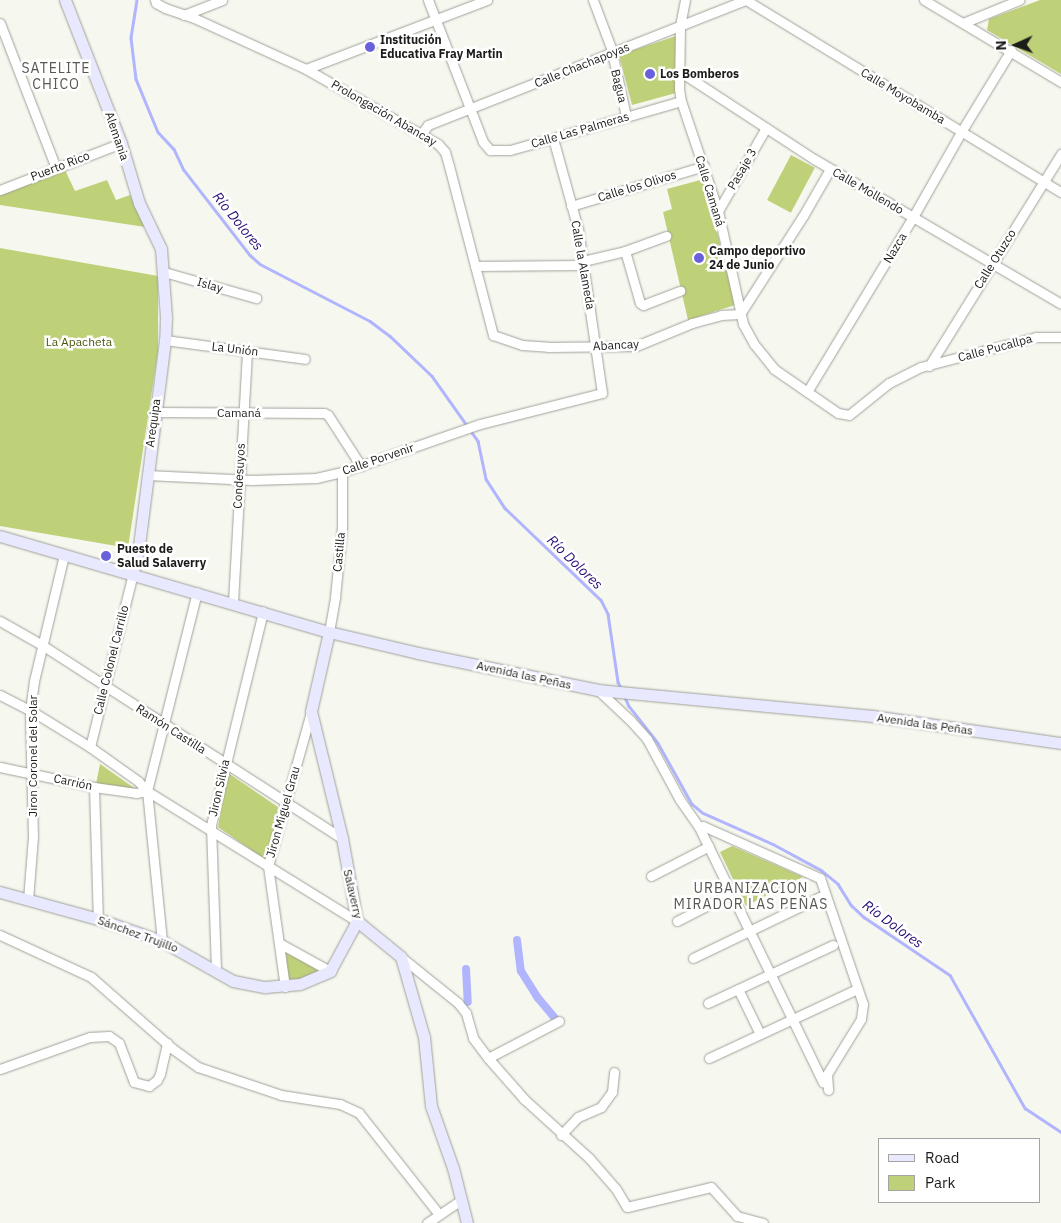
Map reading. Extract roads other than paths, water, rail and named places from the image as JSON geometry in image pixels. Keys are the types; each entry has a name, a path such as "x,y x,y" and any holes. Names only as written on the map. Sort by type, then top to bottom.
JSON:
{"street":[{"name":"Alemania","path":"65,0 121,143 139,203 161,249 164,272"},
{"name":"Prolongación Abancay","path":"156,0 156,3 164,8 306,69 422,133 438,144 445,152 492,330"},
{"path":"184,15 222,0"},
{"path":"428,0 470,110"},
{"path":"306,69 486,0"},
{"name":"Bagua","path":"592,0 611,48 610,53 626,116"},
{"name":"Calle Camaná","path":"685,0 680,26 678,71 681,101 718,211 740,314 754,344 774,369 838,413 849,415 889,383 921,367 929,366"},
{"name":"Calle Chachapoyas","path":"422,133 428,125 746,0"},
{"name":"Calle Moyobamba","path":"746,0 1061,192"},
{"path":"924,0 1011,50 1061,82"},
{"path":"963,23 1020,0"},
{"path":"0,23 56,168"},
{"name":"Nazca","path":"807,392 914,217 961,132 1011,50"},
{"name":"Calle Mollendo","path":"678,71 830,169 1061,304"},
{"name":"Calle Las Palmeras","path":"470,110 482,142 494,152 553,138 681,101"},
{"name":"Pasaje 3","path":"718,211 766,128"},
{"name":"Calle la Alameda","path":"553,138 578,229 597,346 602,393"},
{"name":"Puerto Rico","path":"0,190 121,143"},
{"name":"Calle Otuzco","path":"929,366 1061,154"},
{"name":"Calle los Olivos","path":"571,206 704,166"},
{"path":"740,314 803,216 830,169"},
{"path":"475,266 580,265 583,261 625,251 666,236"},
{"path":"625,251 638,300 643,305 680,290"},
{"name":"Islay","path":"164,272 256,298"},
{"name":"Arequipa","path":"133,574 139,546 165,340 164,272"},
{"name":"Abancay","path":"492,330 493,335 497,337 522,345 548,348 642,345 684,325 712,317 740,314"},
{"name":"Calle Pucallpa","path":"929,366 1036,337 1061,337"},
{"name":"La Unión","path":"165,340 305,359"},
{"name":"Condesuyos","path":"233,602 238,480 247,351"},
{"name":"Calle Porvenir","path":"147,475 238,480 288,480 342,472 459,430 602,393"},
{"name":"Camaná","path":"155,412 324,413 328,415 361,466"},
{"name":"Castilla","path":"329,632 336,597 342,527 342,472"},
{"name":"Avenida las Peñas","path":"0,536 233,602 329,632 418,654 598,690 873,716 1061,743"},
{"name":"Jiron Coronel del Solar","path":"28,900 33,837 30,710 42,645 64,554"},
{"name":"Calle Colonel Carrillo","path":"90,747 133,574"},
{"path":"162,941 147,791 197,592"},
{"name":"Jiron Silvia","path":"216,969 211,831 225,764 263,611"},
{"name":"Ramón Castilla","path":"0,621 42,645 342,838"},
{"name":"Salaverry","path":"329,632 311,711 342,838 357,921 401,957"},
{"path":"598,690 630,720 646,739 680,800 699,827 823,1082"},
{"path":"0,695 30,710 90,747 138,781 147,791 357,921 330,971 278,943"},
{"name":"Jiron Miguel Grau","path":"285,987 268,866 311,711"},
{"name":"Carrión","path":"0,767 94,787 136,793 147,791"},
{"path":"94,787 98,919"},
{"path":"699,827 703,826 820,878 863,1004 861,1019 827,1074 828,1090"},
{"path":"651,876 709,846"},
{"name":"Sánchez Trujillo","path":"0,892 98,919 162,941 241,984 285,987 309,982 330,971"},
{"path":"677,921 732,893"},
{"path":"693,958 820,897"},
{"path":"0,935 91,978 189,1062 281,1095 340,1104 359,1113 438,1213"},
{"path":"708,1003 832,945"},
{"path":"401,957 458,1003 466,1013 473,1038 488,1058 524,1099 561,1135 590,1158 616,1189 627,1207 711,1187 737,1216 763,1223"},
{"path":"401,957 424,1037 431,1106 453,1168 467,1223"},
{"path":"738,989 760,1034"},
{"path":"709,1058 853,991"},
{"path":"488,1058 559,1020"},
{"path":"0,1069 90,1037 109,1036 119,1043 134,1082 149,1086 157,1080 160,1074 167,1043"},
{"path":"561,1135 578,1118 601,1107 612,1092 614,1072"},
{"path":"427,1223 438,1213 460,1201"}],"waterway":[{"name":"Río Dolores","path":"137,0 131,38 136,79 158,132 174,149 184,170 250,255 260,264 370,321 390,336 432,376 478,441 486,479 505,508 601,600 608,614 618,682 621,688"},
{"name":"Río Dolores","path":"624,695 629,706 658,743 692,804 703,813 773,844 821,870 838,884 851,905 864,917 950,975 1025,1108 1061,1132"},
{"path":"517,940 521,971 538,998 555,1018"},
{"path":"466,969 468,1002"}],"place":[{"name":"Institución Educativa Fray Martin","path":"370,47"},
{"name":"Los Bomberos","path":"650,74"},
{"name":"Campo deportivo 24 de Junio","path":"699,258"},
{"name":"Puesto de Salud Salaverry","path":"106,556"}],"district":[{"name":"SATELITE CHICO","path":"56,76"},
{"name":"URBANIZACION MIRADOR LAS PEÑAS","path":"751,896"}],"park label":[{"name":"La Apacheta","path":"79,342"}]}
